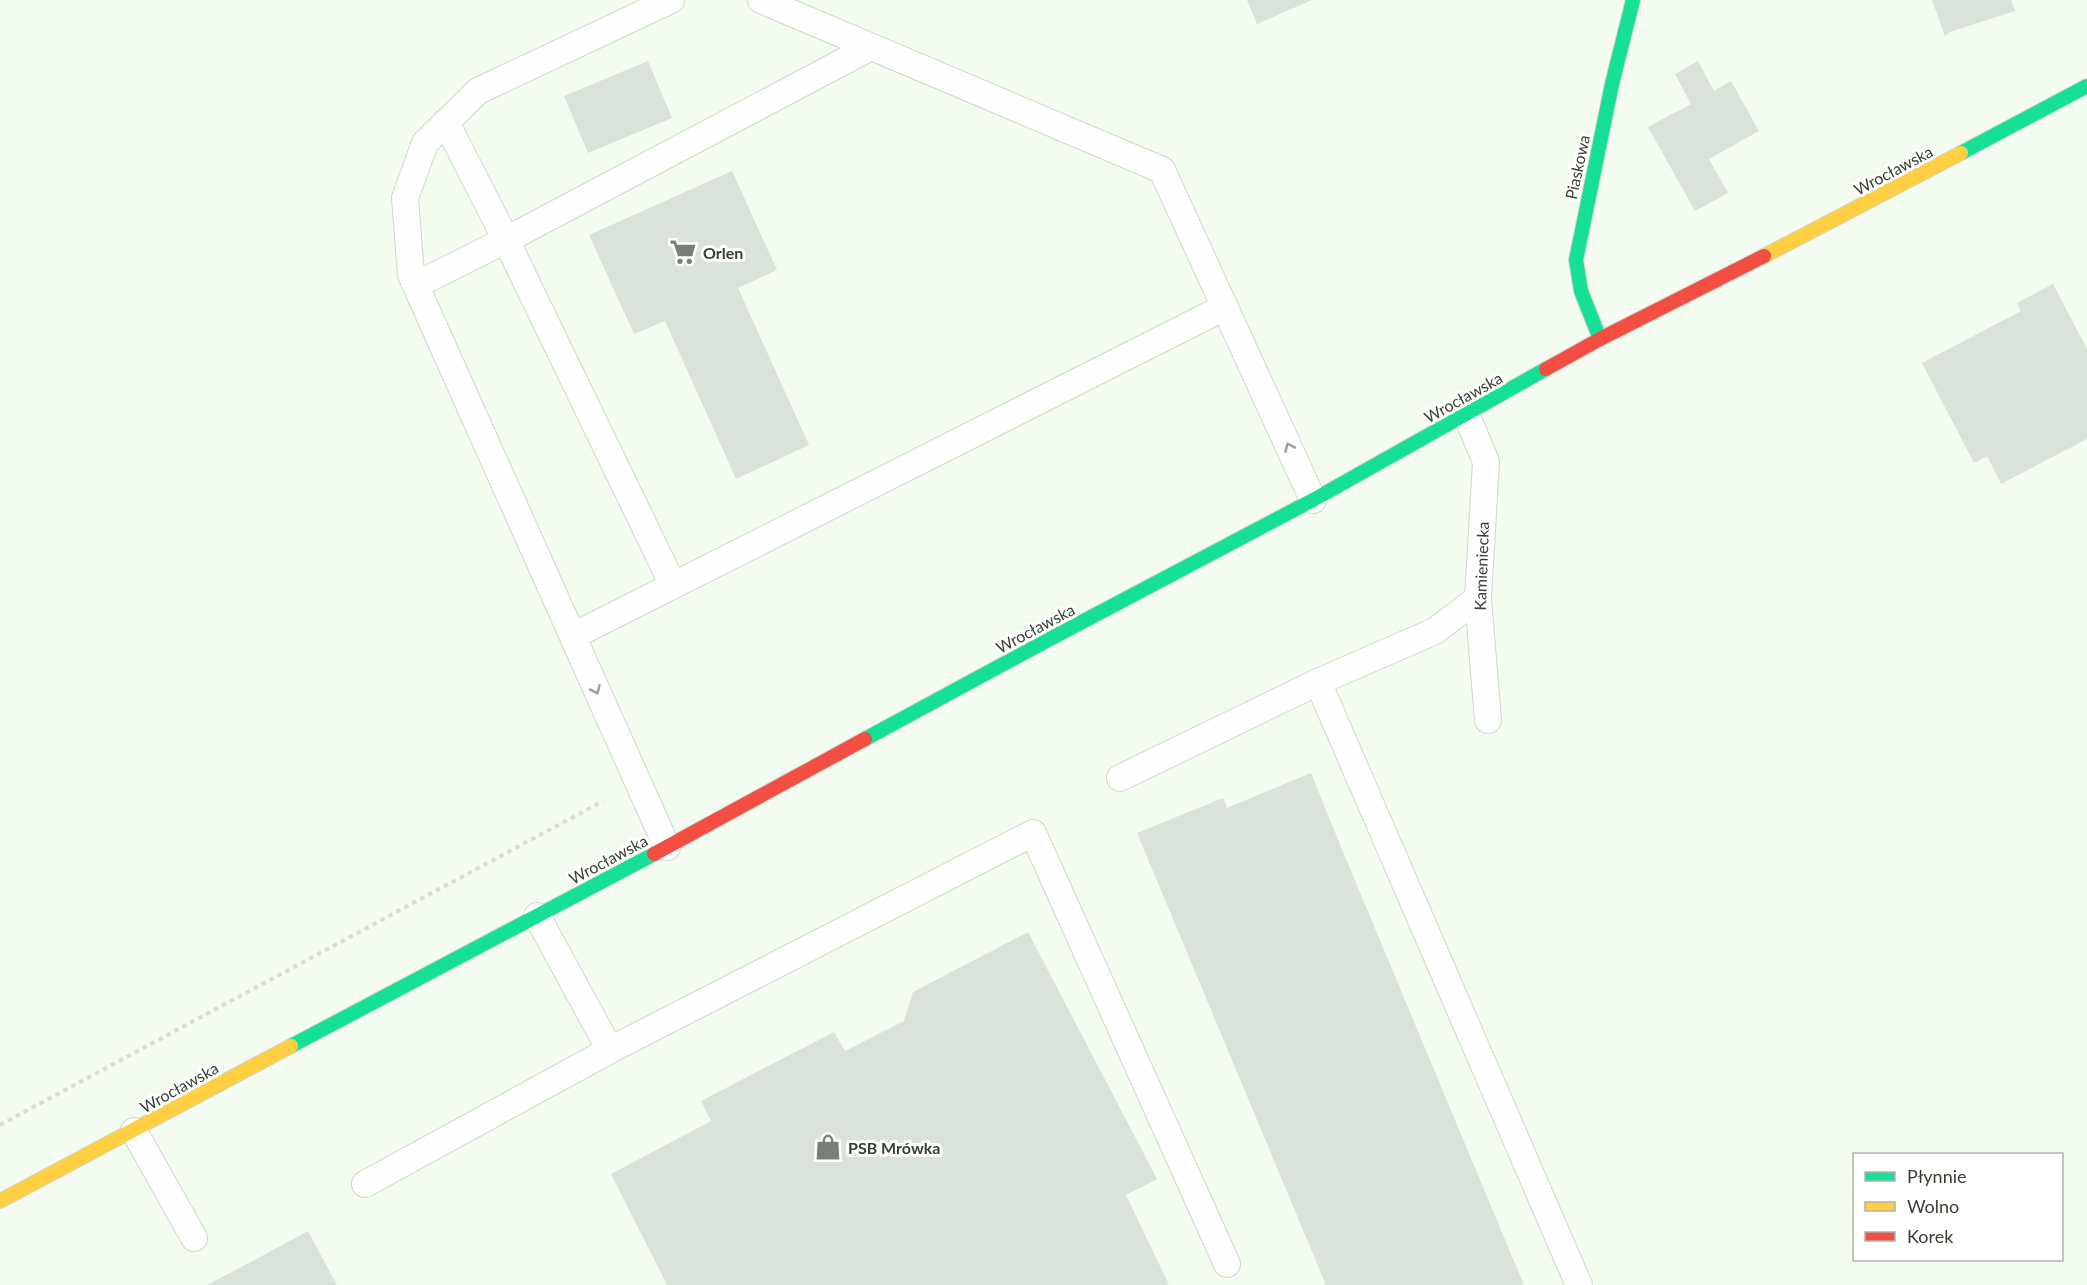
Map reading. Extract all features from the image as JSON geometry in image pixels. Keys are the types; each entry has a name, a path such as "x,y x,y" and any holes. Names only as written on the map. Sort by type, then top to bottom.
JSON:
{"main road":[{"name":"Piaskowa","path":"1600,339 1582,297 1576,260 1612,84 1633,0"},
{"name":"Wrocławska","path":"0,1201 667,847 1046,641 1313,500 1600,339 1810,233 2087,86"}],"lane":[{"path":"667,847 411,275 405,198 425,143 478,91 671,0"},
{"path":"761,0 1162,170 1313,500"},
{"path":"416,285 506,240 871,47"},
{"path":"446,122 506,240 673,585"},
{"path":"573,636 1225,307"},
{"name":"Kamieniecka","path":"1466,414 1485,462 1478,598 1488,720"},
{"path":"1120,778 1318,682 1436,631 1478,598"},
{"path":"1318,682 1579,1285"},
{"path":"365,1184 610,1050 1033,833 1227,1264"},
{"path":"537,916 610,1050"},
{"path":"134,1131 194,1238"}],"path":[{"path":"0,1125 595,804 640,788"}],"building":[{"path":"1247,0 1312,0 1257,24"},
{"path":"1932,0 2011,0 2015,11 1950,32 1945,36"},
{"path":"648,61 672,118 588,153 564,96"},
{"path":"1698,61 1714,91 1731,81 1759,131 1709,159 1728,193 1695,211 1648,127 1691,104 1675,74"},
{"path":"732,171 777,270 738,288 809,445 736,479 665,321 634,334 589,235"},
{"path":"2053,284 2087,349 2087,439 2001,484 1987,456 1974,463 1922,363 2021,311 2017,303"},
{"path":"1311,773 1524,1285 1326,1285 1137,833 1223,798 1227,808"},
{"name":"PSB Mrówka","path":"1028,932 1157,1179 1126,1195 1169,1285 667,1285 611,1174 711,1121 701,1101 834,1032 845,1051 904,1021 913,992"},
{"path":"308,1231 337,1285 207,1285 247,1264"}],"traffic: fast":[{"path":"1600,339 1581,291 1576,260 1612,84 1633,0"},
{"path":"1961,153 2087,86"},
{"path":"865,739 1313,500 1546,369"},
{"path":"291,1046 654,854"}],"traffic: slow":[{"path":"1764,256 1961,153"},
{"path":"0,1201 291,1046"}],"traffic: jam":[{"path":"1546,369 1764,256"},
{"path":"654,854 865,739"}],"place":[{"name":"Orlen","path":"683,252"},
{"name":"PSB Mrówka","path":"828,1147"}]}
